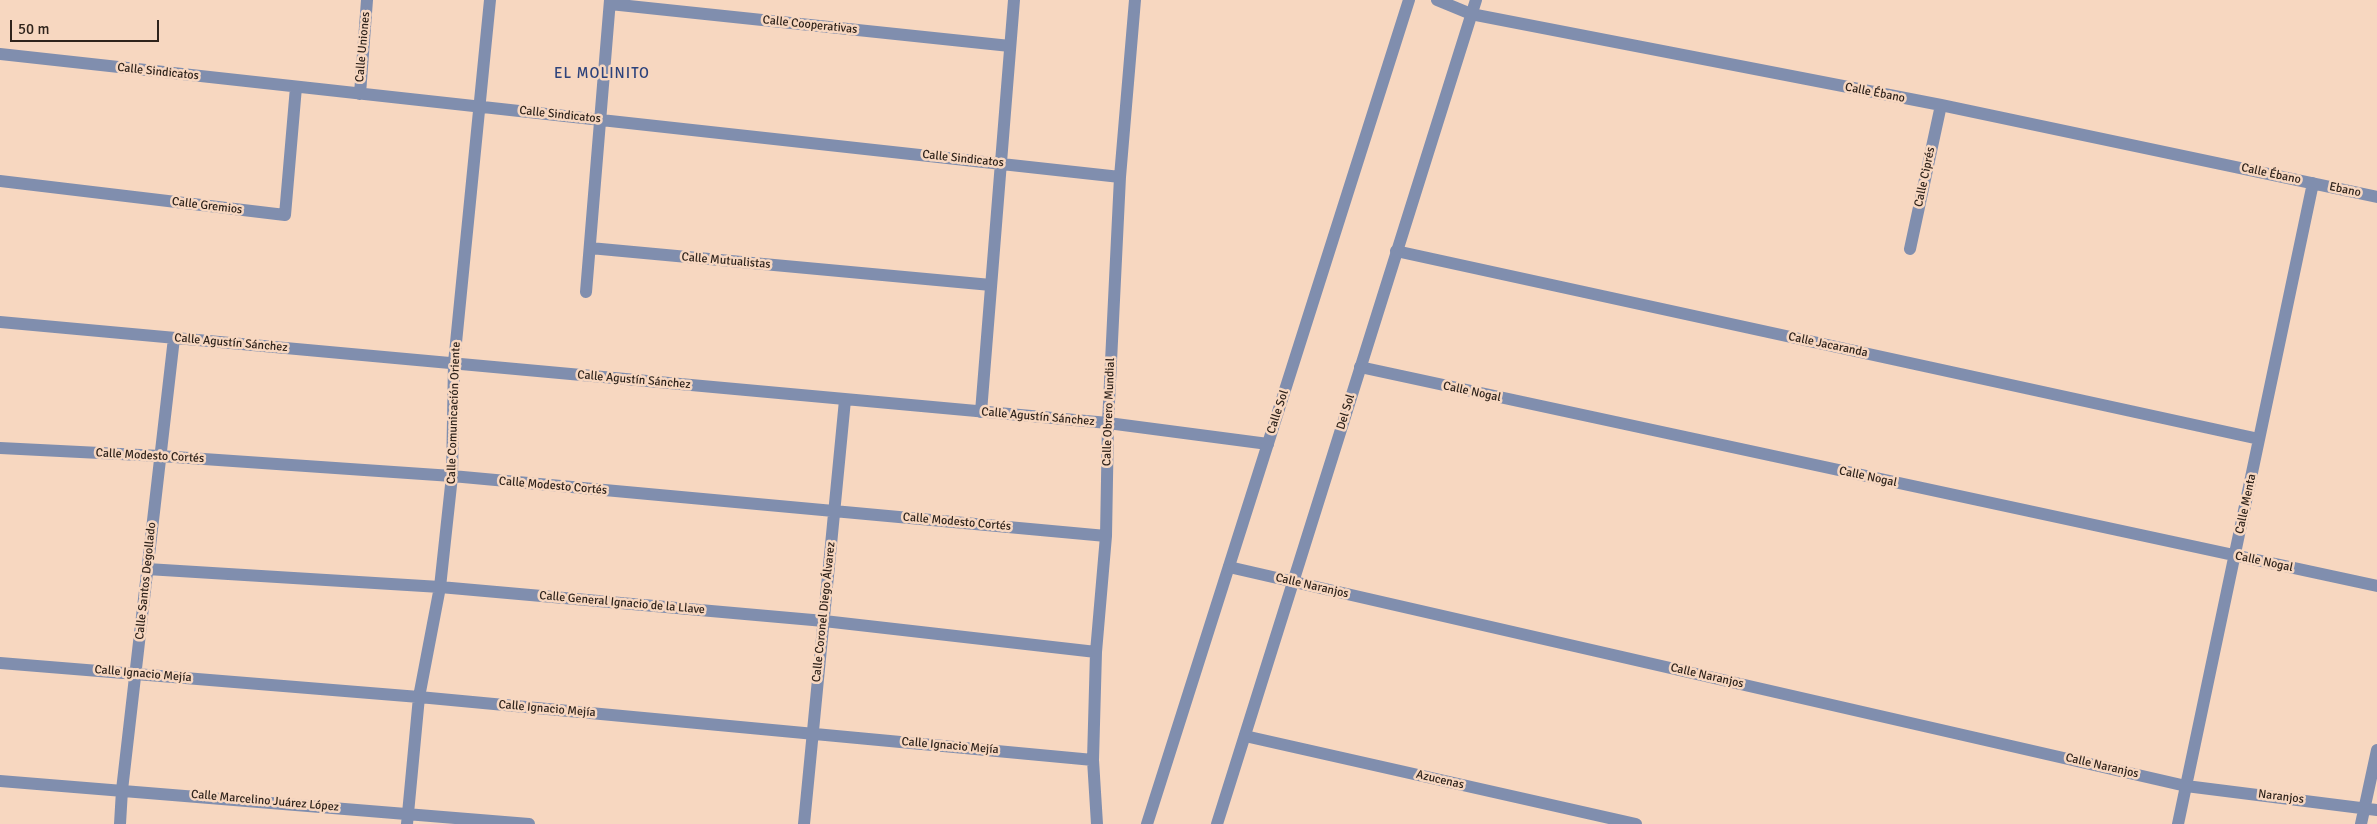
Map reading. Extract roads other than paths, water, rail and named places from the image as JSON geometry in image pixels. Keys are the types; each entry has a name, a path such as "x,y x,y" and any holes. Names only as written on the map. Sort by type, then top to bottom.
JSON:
{"street":[{"name":"Calle Uniones","path":"360,94 367,0"},
{"name":"Calle Comunicación Oriente","path":"407,819 419,697 440,587 452,476 454,363 481,107 490,0"},
{"path":"981,412 1014,0"},
{"name":"Calle Obrero Mundial","path":"1098,824 1093,760 1096,652 1106,536 1108,424 1120,177 1135,0"},
{"name":"Calle Sol","path":"1147,824 1409,0"},
{"name":"Calle Ébano","path":"1437,0 1471,14 1941,105 2313,183"},
{"name":"Del Sol","path":"1217,824 1476,0"},
{"name":"Calle Cooperativas","path":"600,120 610,2 1010,46"},
{"name":"Calle Sindicatos","path":"0,54 1120,177"},
{"name":"Calle Gremios","path":"0,181 285,215 296,87"},
{"name":"Calle Ciprés","path":"1910,248 1941,105"},
{"path":"586,292 600,120"},
{"name":"Ebano","path":"2313,183 2377,197"},
{"name":"Calle Menta","path":"2178,824 2313,183"},
{"name":"Calle Mutualistas","path":"590,248 991,285"},
{"name":"Calle Jacaranda","path":"1396,251 2259,439"},
{"name":"Calle Agustín Sánchez","path":"0,322 1108,424 1268,444"},
{"name":"Calle Santos Degollado","path":"120,824 122,790 174,338"},
{"name":"Calle Nogal","path":"1360,367 2377,586"},
{"name":"Calle Coronel Diego Álvarez","path":"804,824 845,400"},
{"name":"Calle Modesto Cortés","path":"0,448 160,456 452,476 1106,536"},
{"name":"Calle Naranjos","path":"1229,567 2186,786"},
{"name":"Calle General Ignacio de la Llave","path":"147,569 440,587 824,621 1096,652"},
{"name":"Calle Ignacio Mejía","path":"0,663 419,697 1093,760"},
{"name":"Azucenas","path":"1245,736 1617,822 1636,824"},
{"path":"2361,824 2371,809 2377,750"},
{"name":"Calle Marcelino Juárez López","path":"0,781 122,790 407,819 529,824"},
{"name":"Naranjos","path":"2186,786 2371,809"}],"district":[{"name":"EL MOLINITO","path":"602,74"}]}
